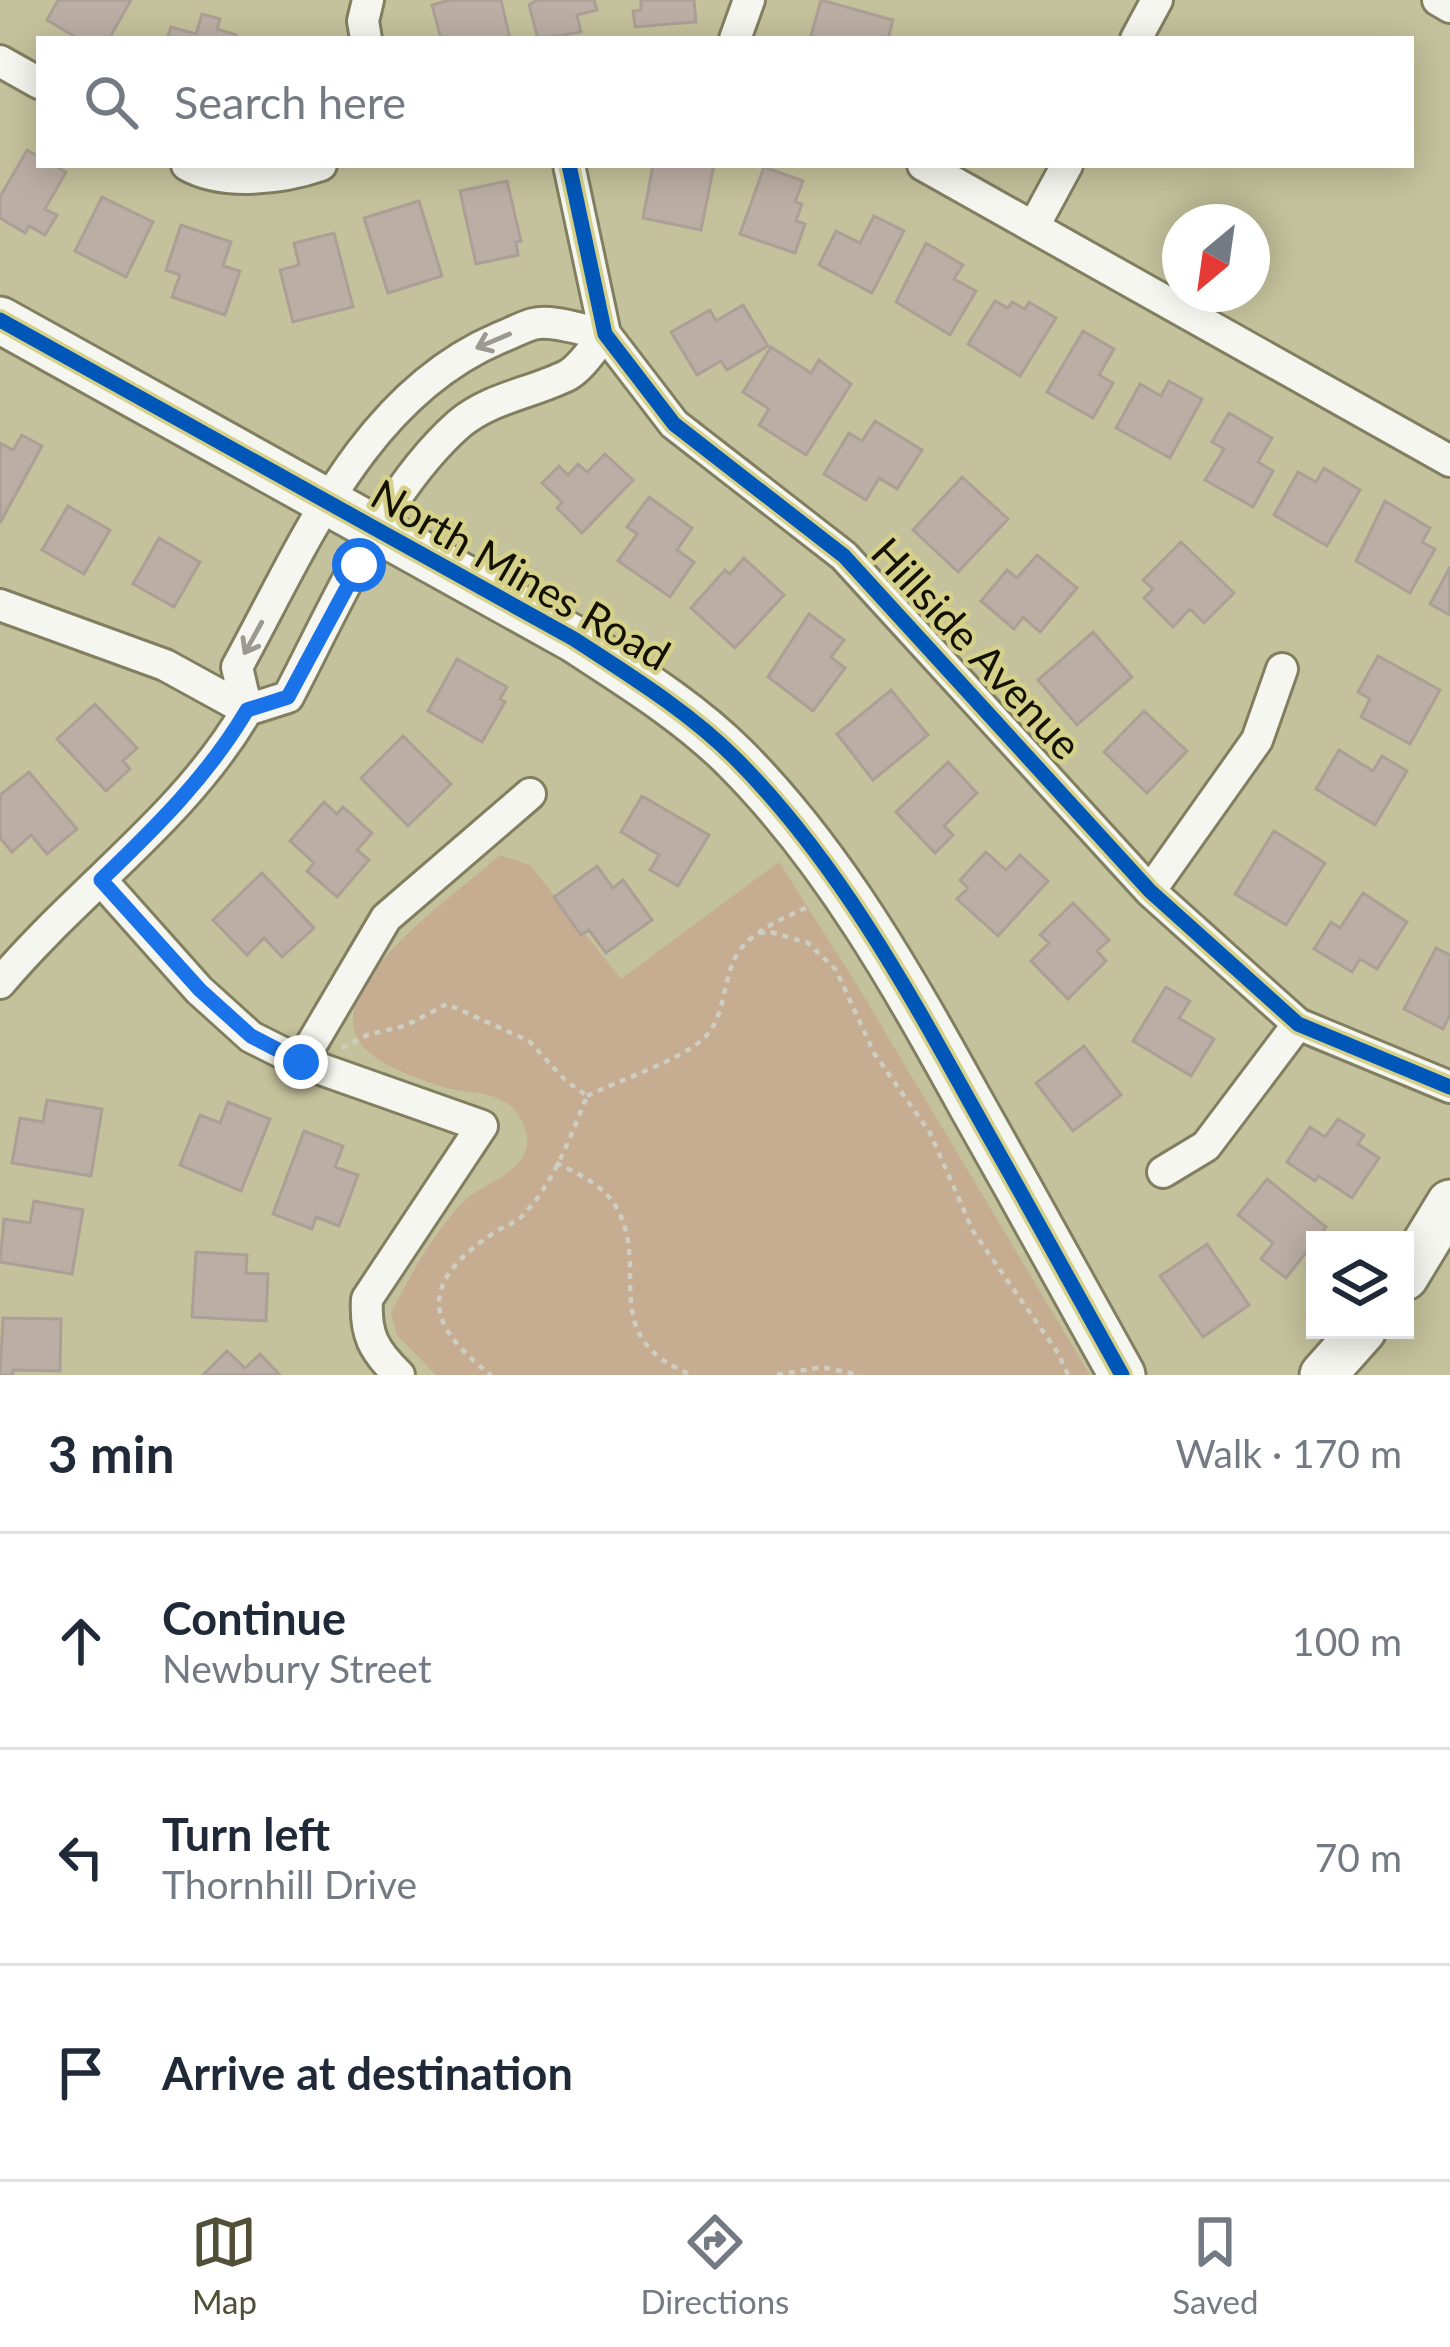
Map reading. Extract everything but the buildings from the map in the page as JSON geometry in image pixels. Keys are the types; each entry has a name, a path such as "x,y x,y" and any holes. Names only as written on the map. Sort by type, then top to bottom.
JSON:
{"main road":[{"name":"North Mines Road","path":"0,320 574,639 658,693 734,756 842,889 910,995 1122,1375"},
{"path":"1414,1262 1450,1203"}],"street":[{"path":"366,36 368,0"},
{"path":"736,36 749,0"},
{"path":"1138,36 1157,0"},
{"path":"1438,0 1450,7"},
{"path":"0,61 36,81"},
{"path":"193,168 202,173 286,177 313,168"},
{"name":"Hillside Avenue","path":"569,168 605,334 674,424 844,556 1150,891 1298,1024 1450,1087"},
{"path":"928,168 1450,460"},
{"path":"1034,226 1065,168"},
{"path":"0,982 175,809 222,753 247,710 288,697 376,532 421,465 462,422 513,393 572,374 605,334 536,322 462,354 412,391 376,432 327,504 237,667 247,710"},
{"path":"0,604 165,665 247,710"},
{"path":"1150,891 1257,740 1282,670"},
{"path":"301,1062 386,918 530,794"},
{"path":"101,880 217,1006 251,1036 301,1062 482,1126 367,1298 365,1328 376,1353 399,1375"},
{"path":"1163,1172 1206,1146 1298,1024"}],"path":[{"path":"587,1096 690,1050 707,1035 720,1013 740,950 759,933 842,889"},
{"path":"759,933 771,932 808,944 836,970 874,1053 930,1133 973,1232 1058,1353 1068,1375"},
{"path":"556,1163 580,1174 618,1208 626,1235 629,1315 648,1345 676,1369 692,1375"},
{"path":"777,1375 822,1367 860,1375"}],"shaded area":[{"path":"500,855 530,865 621,979 779,862 1090,1375 436,1375 397,1335 391,1313 451,1216 470,1196 521,1160 526,1130 501,1100 447,1088 373,1056 353,1025 355,1005 401,940"}],"cycle path":[{"path":"570,168 605,334 674,424 844,556 1150,891 1298,1024 1450,1087"},
{"path":"0,320 574,639 658,694 717,741 771,796 865,923 1122,1375"}],"route":[{"path":"301,1062 251,1036 200,990 101,880 175,809 222,753 247,710 288,697 359,565"}]}
